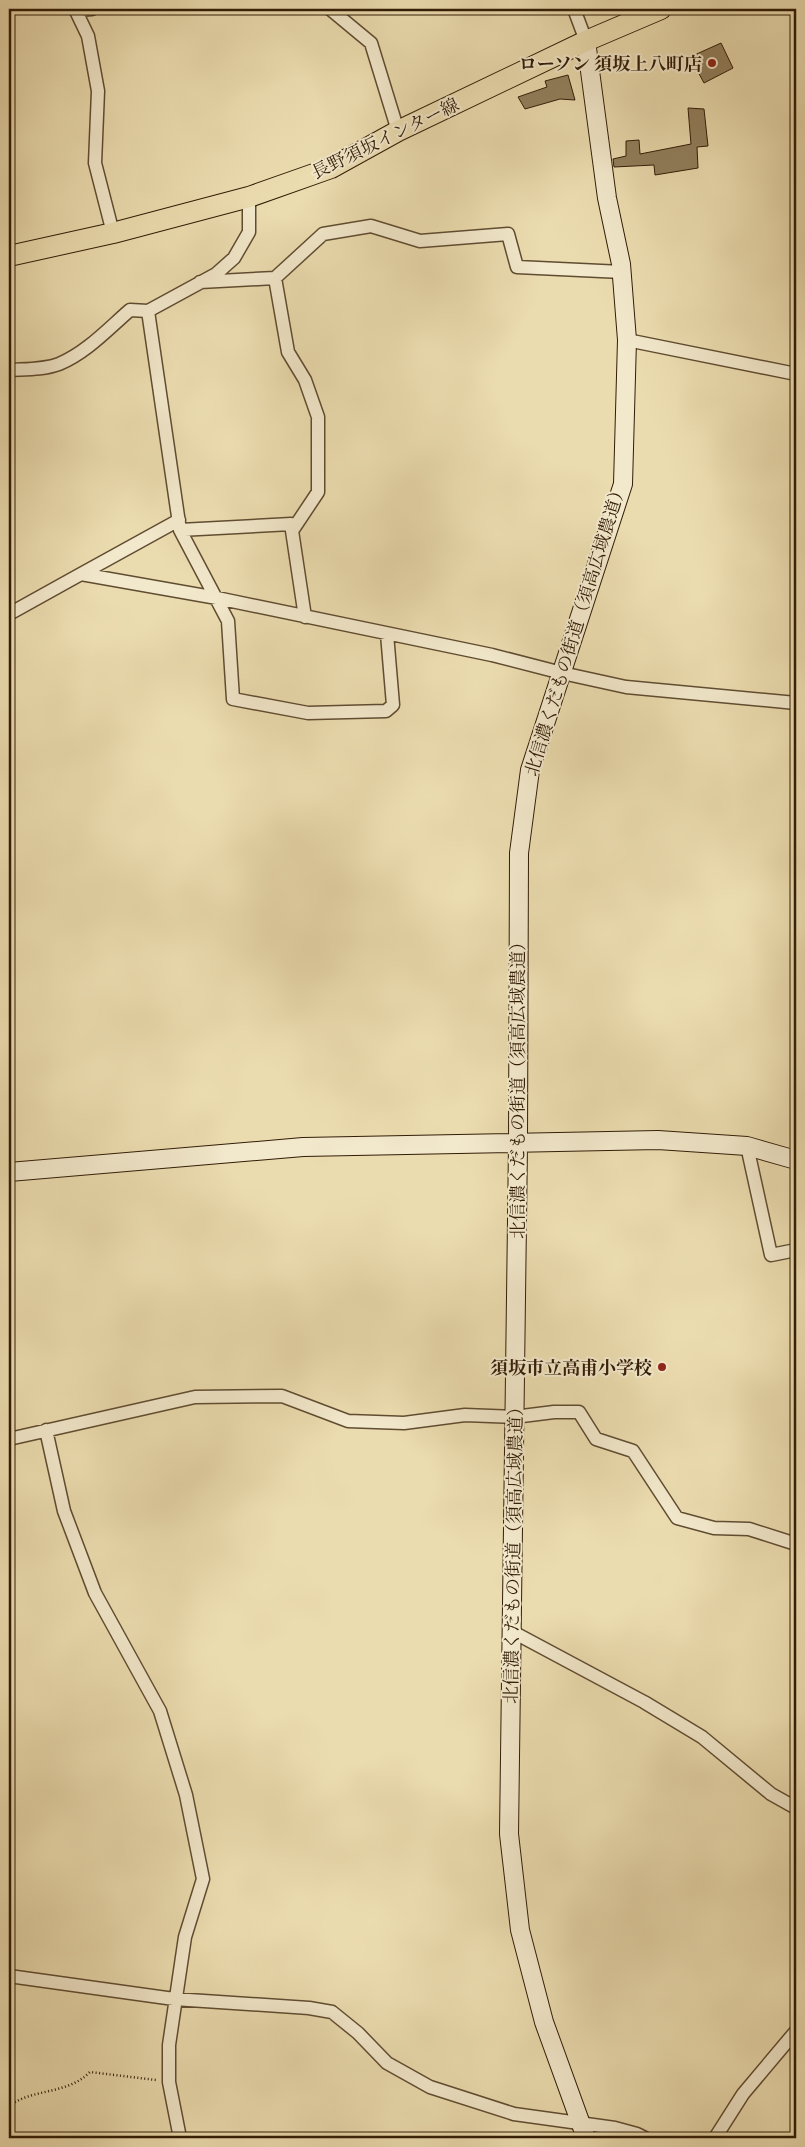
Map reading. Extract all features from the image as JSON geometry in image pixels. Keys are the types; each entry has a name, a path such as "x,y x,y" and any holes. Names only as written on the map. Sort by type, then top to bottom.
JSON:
{"main road":[{"name":"長野須坂インター線","path":"9,256 113,233 249,197 331,168 398,131 586,41 661,9"}],"street":[{"path":"92,9 75,9 88,36 98,91 95,163 113,233"},
{"path":"330,9 371,43 398,131"},
{"path":"574,9 586,41"},
{"name":"北信濃くだもの街道（須高広域農道）","path":"584,2131 544,2022 520,1930 509,1834 518,1144 518,854 530,770 623,484 627,340 622,272 607,198 586,41"},
{"path":"9,370 40,368 59,364 89,346 130,310 148,311 216,274 234,258 249,232 249,197"},
{"path":"200,282 274,278 323,234 371,226 420,241 508,234 517,267 622,272"},
{"path":"274,278 288,352 304,380 318,417 318,492 292,531"},
{"path":"148,311 180,525 228,621 233,699 308,713 386,711 393,705 387,634"},
{"path":"627,340 796,374"},
{"path":"9,614 81,574 180,525 291,524 305,617"},
{"path":"81,574 126,580 174,592 216,598 492,655 626,687 796,703"},
{"path":"9,1172 303,1147 658,1140 747,1146 796,1160"},
{"path":"747,1146 772,1255 796,1250"},
{"path":"9,1439 195,1397 282,1396 348,1421 404,1423 465,1415 514,1416 554,1412 579,1412 596,1439 632,1451 677,1518 714,1528 749,1529 796,1544"},
{"path":"46,1430 64,1511 94,1593 160,1711 186,1795 203,1879 185,1937 174,1999 169,2045 169,2082 180,2138"},
{"path":"513,1632 644,1702 702,1738 771,1794 796,1808"},
{"path":"9,1976 174,1999 309,2008 332,2012 358,2033 388,2063 430,2087 514,2114 584,2131 614,2128 646,2138"},
{"path":"715,2138 743,2094 796,2031"}],"path":[{"path":"9,2106 18,2100 81,2081 90,2072 169,2082"}],"building":[{"name":"ローソン 須坂上八町店","path":"721,43 733,68 704,83 690,57"},
{"path":"568,75 575,100 560,99 525,109 518,97 547,87 545,81"},
{"path":"688,108 704,109 708,146 697,147 698,168 655,175 654,165 614,167 613,159 626,156 626,141 639,140 640,154 691,144"}],"place":[{"name":"ローソン 須坂上八町店","path":"712,63"},
{"name":"須坂市立高甫小学校","path":"662,1367"}]}
